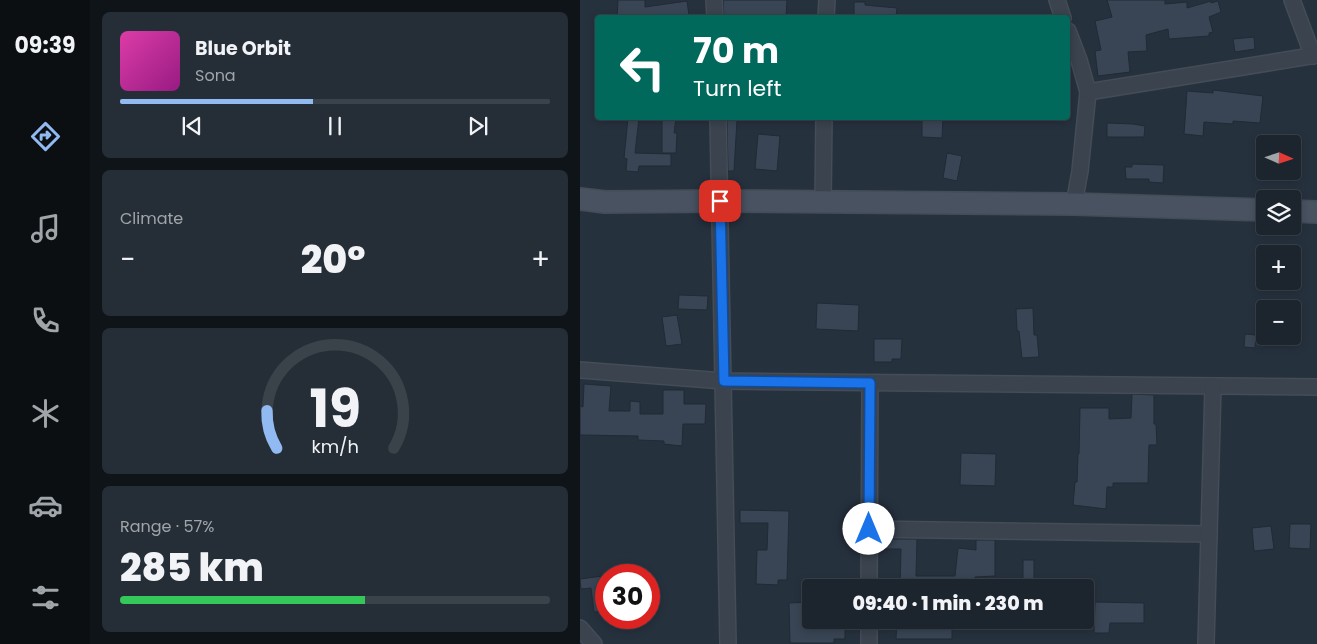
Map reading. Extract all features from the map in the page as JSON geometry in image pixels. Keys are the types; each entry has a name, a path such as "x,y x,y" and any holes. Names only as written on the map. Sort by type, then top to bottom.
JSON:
{"street":[{"path":"714,0 714,15"},
{"path":"826,15 827,0"},
{"path":"1056,0 1062,15"},
{"path":"1088,92 1315,55 1292,0"},
{"path":"1070,36 1088,92 1080,171 1074,204"},
{"path":"718,120 728,644"},
{"path":"823,201 824,120"},
{"path":"580,199 605,202 823,201 1074,204 1256,210"},
{"path":"1301,211 1317,212"},
{"path":"580,370 724,381 1317,388"},
{"path":"869,579 870,383"},
{"path":"1206,644 1213,386"},
{"path":"869,529 1209,534"},
{"path":"580,628 594,644"},
{"path":"868,644 869,629"}],"building":[{"path":"618,0 645,0 645,7 687,1 689,15 617,15"},
{"path":"723,0 787,0 786,15 724,15"},
{"path":"1107,0 1165,0 1165,4 1187,2 1187,8 1211,1 1211,3 1218,1 1221,12 1209,17 1213,32 1209,33 1209,36 1169,39 1168,29 1146,35 1147,51 1128,52 1130,72 1098,76 1095,51 1101,50 1095,21 1112,17"},
{"path":"854,2 865,2 865,5 897,8 896,15 854,15"},
{"path":"1254,37 1255,49 1235,52 1233,39"},
{"path":"1213,90 1263,96 1260,123 1233,121 1233,124 1204,122 1203,136 1184,134 1187,91 1213,93"},
{"path":"628,120 639,120 635,153 671,154 671,166 639,166 638,172 626,171 627,159 624,158"},
{"path":"662,120 676,120 674,133 677,133 676,153 662,153"},
{"path":"727,120 737,120 734,171 728,171"},
{"path":"922,120 943,120 942,138 922,137"},
{"path":"1107,123 1145,126 1144,137 1107,137"},
{"path":"758,134 780,136 777,171 755,169"},
{"path":"947,153 962,156 957,181 943,178"},
{"path":"1132,164 1164,165 1163,183 1149,182 1149,179 1126,179 1125,167 1132,167"},
{"path":"679,295 708,296 707,310 678,309"},
{"path":"817,303 859,305 858,331 816,329"},
{"path":"1033,308 1034,335 1037,335 1039,357 1022,358 1019,331 1017,331 1016,309"},
{"path":"677,315 682,344 666,346 662,317"},
{"path":"1245,334 1256,335 1255,348 1244,347"},
{"path":"874,339 902,339 901,359 892,359 892,362 874,362"},
{"path":"584,384 611,386 609,411 630,411 630,401 640,402 640,414 663,414 663,390 684,390 684,404 706,404 705,424 683,424 682,446 664,444 664,441 638,440 638,436 580,435 580,406 583,407"},
{"path":"1132,394 1154,395 1154,424 1156,424 1157,445 1149,445 1148,483 1113,483 1113,487 1107,487 1106,509 1073,505 1075,482 1077,482 1080,408 1109,408 1109,419 1131,418"},
{"path":"961,453 996,454 995,486 960,485"},
{"path":"740,510 789,511 787,580 778,580 778,585 756,584 757,550 767,550 768,523 740,523"},
{"path":"1290,524 1311,524 1310,549 1289,548"},
{"path":"1271,526 1274,549 1254,551 1252,528"},
{"path":"880,539 917,539 916,576 955,576 958,548 976,550 976,540 995,540 995,576 975,577 975,579 900,579 901,549 879,549"},
{"path":"1023,560 1034,560 1034,579 1023,579"},
{"path":"595,577 595,612 591,588 581,589 580,579"},
{"path":"802,602 802,629 845,629 845,639 834,639 834,643 790,643 789,603"},
{"path":"1095,602 1144,603 1144,623 1110,623 1109,633 1094,633"},
{"path":"897,629 952,629 952,639 896,639"}],"route":[{"path":"720,201 724,381 870,383 869,529"}]}
